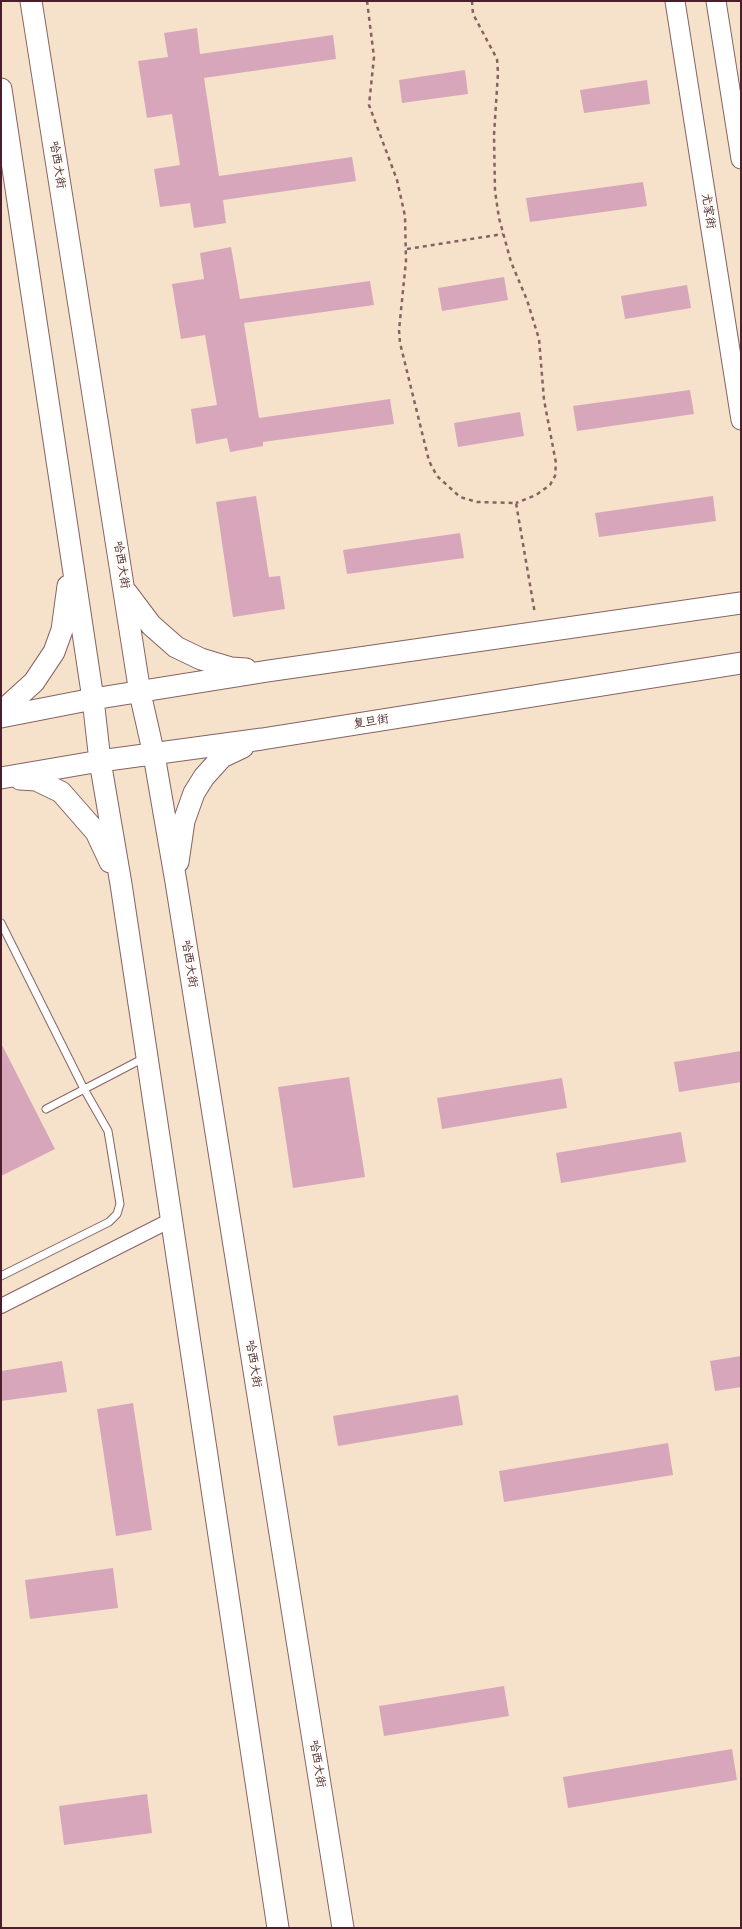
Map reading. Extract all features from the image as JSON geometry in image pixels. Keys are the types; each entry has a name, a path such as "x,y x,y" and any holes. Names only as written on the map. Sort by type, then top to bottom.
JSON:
{"main road":[{"name":"哈西大街","path":"31,1 140,693 154,755 176,882 343,1928"},
{"name":"尤家街","path":"675,1 741,420"},
{"path":"716,1 741,159"},
{"path":"1,89 93,699 100,761 121,884 278,1928"},
{"path":"1,712 34,682 54,652 62,630 71,556"},
{"path":"125,590 150,625 176,647 200,659 231,668 268,671"},
{"path":"1,717 93,699 140,693 268,671 741,603"},
{"name":"复旦街","path":"3,777 100,761 262,739 741,663"},
{"path":"176,882 184,821 194,793 204,777 222,757 262,739"},
{"path":"3,777 36,780 60,792 96,832 121,884"}],"street":[{"path":"1,1306 171,1220"}],"lane":[{"path":"1,923 84,1089 108,1131 120,1204 117,1214 110,1222 1,1276"},
{"path":"46,1109 147,1057"}],"path":[{"path":"367,1 374,57 369,106 387,149 402,198 405,216 407,249 399,330 400,343 429,461 437,476 460,497 477,502 516,503 536,495 550,485 555,476 556,463 544,400 538,339 527,300 511,262 503,234 495,191 494,134 498,73 497,59 473,14 472,1"},
{"path":"407,249 503,234"},
{"path":"516,503 538,632"}],"building":[{"path":"197,28 200,54 333,35 336,59 204,78 219,176 352,157 356,181 223,200 226,223 194,228 190,203 160,207 154,169 180,165 172,114 147,118 138,61 168,57 164,33"},
{"path":"465,70 468,94 402,103 399,80"},
{"path":"647,80 650,104 584,113 580,90"},
{"path":"643,182 647,206 530,222 526,198"},
{"path":"231,247 240,299 370,281 374,305 244,323 259,418 390,399 394,424 263,442 263,446 230,452 227,438 196,444 191,409 217,405 205,335 181,339 172,284 204,279 200,253"},
{"path":"504,277 508,300 442,311 438,288"},
{"path":"687,285 691,308 625,319 621,296"},
{"path":"690,390 694,414 577,431 573,406"},
{"path":"520,412 524,436 458,447 454,423"},
{"path":"256,496 269,577 280,576 285,609 233,617 216,502"},
{"path":"713,496 716,521 599,537 595,513"},
{"path":"460,533 464,558 347,574 343,550"},
{"path":"1,1043 55,1149 1,1176"},
{"path":"741,1051 741,1082 679,1092 674,1062"},
{"path":"349,1077 365,1177 293,1188 278,1087"},
{"path":"562,1078 567,1108 442,1129 437,1098"},
{"path":"681,1132 686,1162 561,1183 556,1153"},
{"path":"741,1356 741,1387 715,1391 710,1361"},
{"path":"62,1361 67,1392 1,1401 1,1371"},
{"path":"458,1395 463,1425 338,1446 333,1416"},
{"path":"133,1403 152,1530 116,1536 97,1409"},
{"path":"668,1443 673,1475 504,1502 499,1471"},
{"path":"113,1568 118,1608 30,1619 25,1580"},
{"path":"504,1686 509,1716 384,1736 379,1706"},
{"path":"732,1749 737,1780 568,1808 563,1777"},
{"path":"147,1794 152,1833 64,1845 59,1806"}]}
